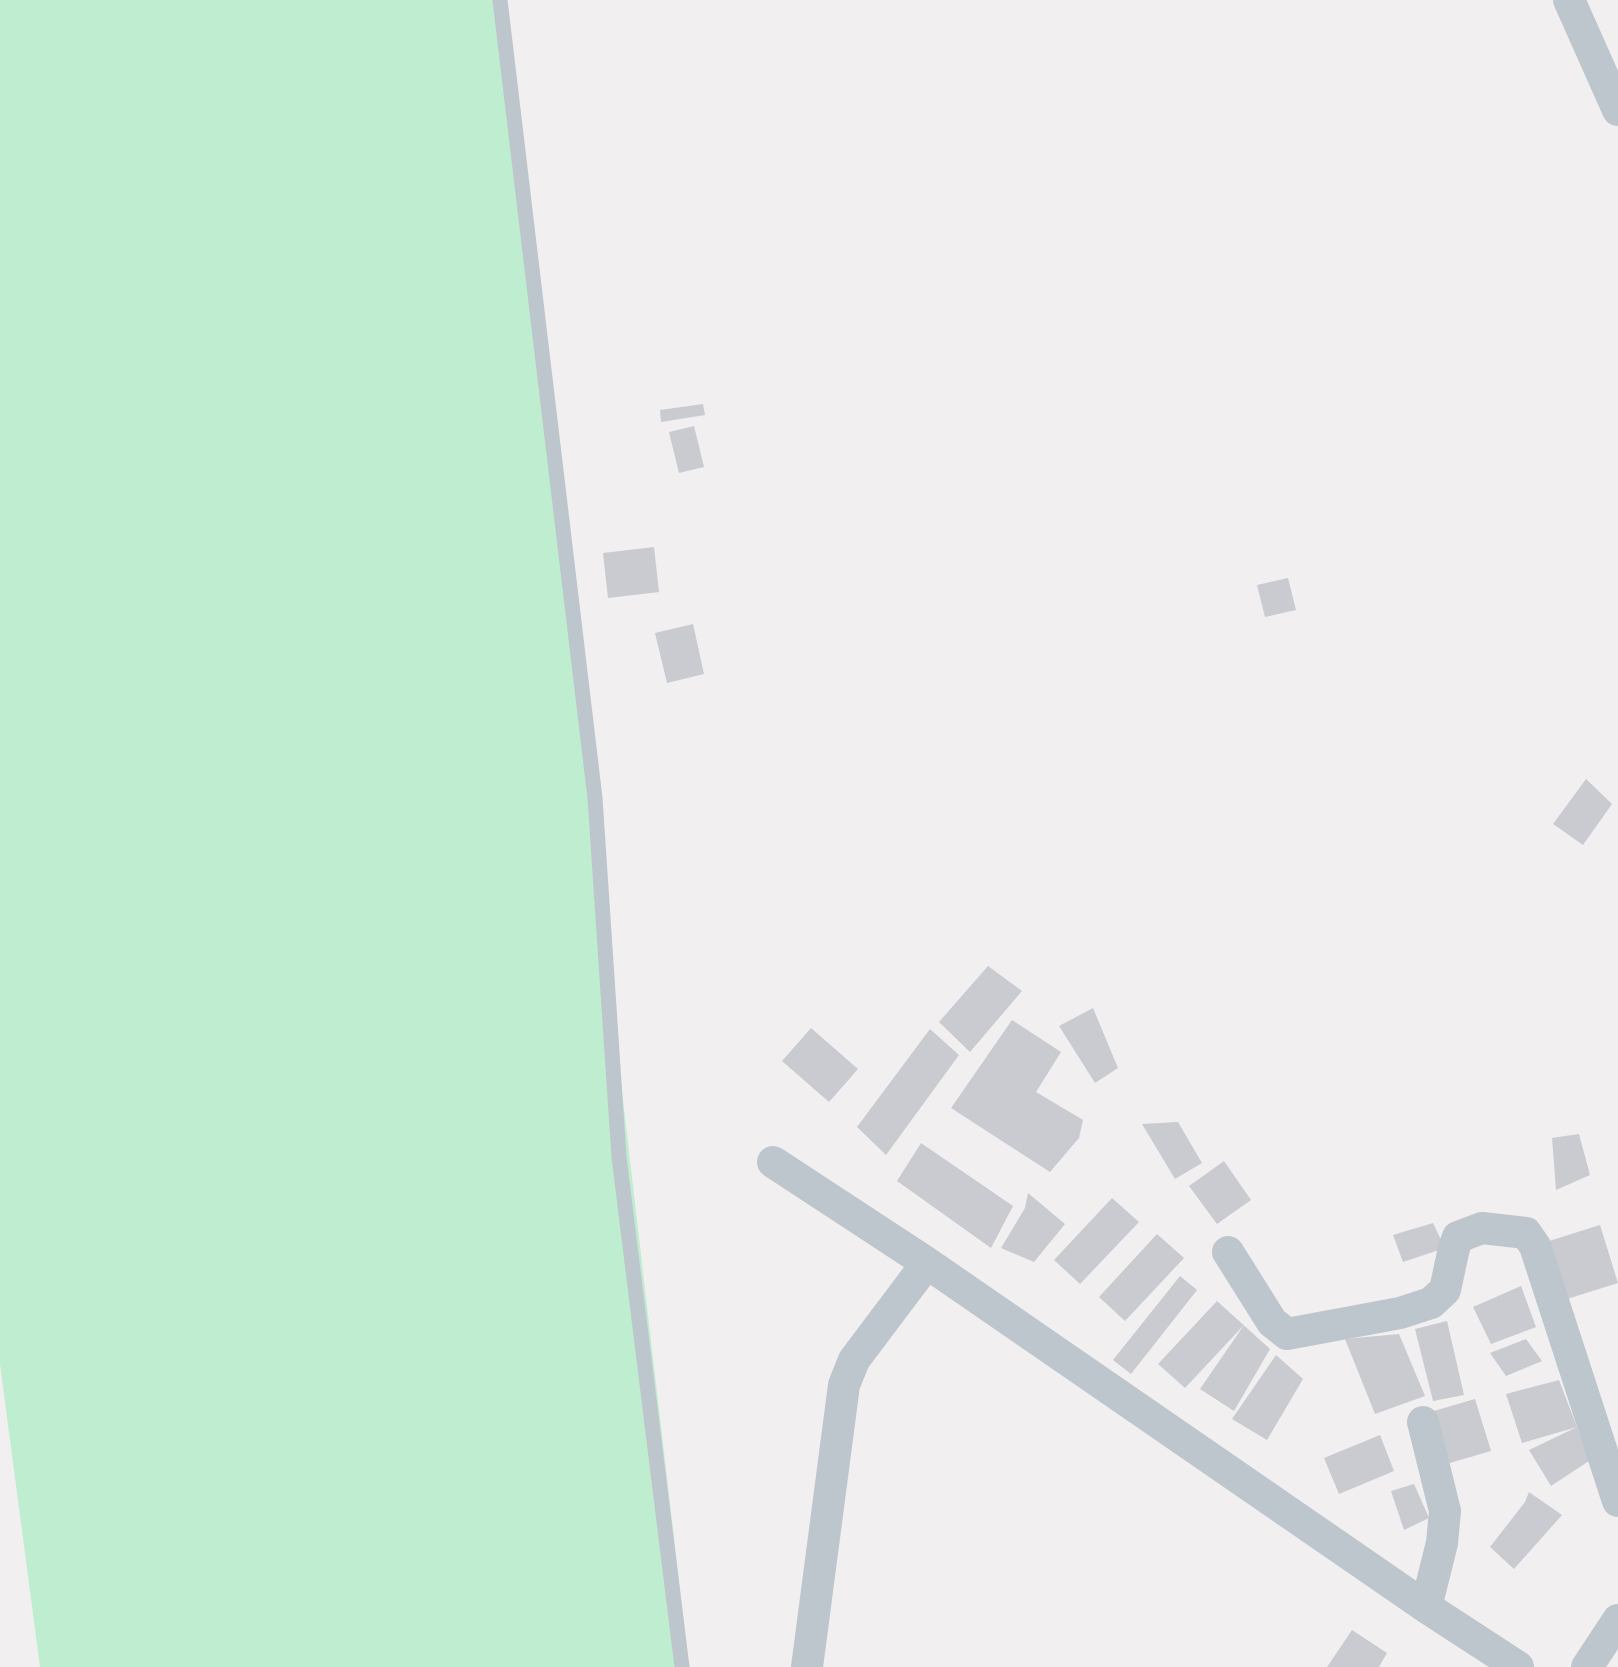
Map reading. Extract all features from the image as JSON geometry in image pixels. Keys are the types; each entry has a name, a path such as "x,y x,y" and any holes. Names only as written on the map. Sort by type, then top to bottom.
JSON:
{"street":[{"path":"1569,0 1618,110"},
{"path":"773,1162 927,1263 1518,1667"},
{"path":"1228,1252 1272,1322 1287,1334 1400,1313 1431,1303 1445,1290 1458,1237 1482,1228 1526,1233 1535,1246 1618,1501"},
{"path":"807,1667 844,1385 854,1360 927,1263"},
{"path":"1423,1422 1445,1511 1442,1543 1426,1606"},
{"path":"1587,1667 1618,1620"}],"lane":[{"path":"500,0 595,798 619,1157 682,1667"}],"green space":[{"path":"0,0 495,0 689,1667 40,1667 0,1364"}],"building":[{"path":"703,404 705,415 661,422 660,410"},
{"path":"694,426 704,467 679,473 669,432"},
{"path":"654,547 659,592 608,598 603,553"},
{"path":"1288,578 1296,610 1265,617 1257,585"},
{"path":"693,624 704,674 667,683 655,633"},
{"path":"1586,779 1612,804 1583,845 1553,824"},
{"path":"988,966 1022,991 970,1052 939,1022"},
{"path":"1093,1008 1118,1068 1095,1083 1059,1026"},
{"path":"1012,1020 1061,1052 1036,1092 1083,1120 1079,1138 1050,1172 951,1108"},
{"path":"811,1028 858,1069 829,1102 782,1061"},
{"path":"930,1029 959,1055 886,1155 857,1127"},
{"path":"1178,1122 1202,1163 1175,1179 1142,1124"},
{"path":"1579,1134 1590,1175 1556,1190 1552,1138"},
{"path":"921,1143 1013,1206 991,1248 897,1181"},
{"path":"1224,1161 1251,1200 1217,1224 1189,1186"},
{"path":"1028,1193 1065,1224 1034,1262 1001,1248 1025,1208"},
{"path":"1112,1198 1139,1222 1080,1284 1054,1260"},
{"path":"1433,1223 1445,1248 1403,1262 1393,1235"},
{"path":"1600,1225 1618,1283 1567,1299 1549,1241"},
{"path":"1157,1234 1184,1258 1125,1321 1099,1297"},
{"path":"1180,1276 1197,1290 1131,1374 1113,1360"},
{"path":"1521,1286 1536,1327 1491,1344 1473,1307"},
{"path":"1217,1301 1244,1325 1185,1388 1158,1364"},
{"path":"1447,1321 1464,1395 1433,1401 1415,1329"},
{"path":"1244,1325 1270,1349 1234,1411 1200,1389"},
{"path":"1399,1334 1425,1396 1375,1414 1345,1339"},
{"path":"1526,1339 1542,1361 1506,1376 1490,1353"},
{"path":"1276,1355 1303,1379 1267,1440 1232,1419"},
{"path":"1559,1380 1577,1427 1522,1443 1506,1394"},
{"path":"1475,1399 1491,1451 1443,1465 1427,1413"},
{"path":"1577,1427 1589,1461 1551,1486 1529,1450"},
{"path":"1380,1435 1394,1471 1339,1494 1324,1458"},
{"path":"1414,1484 1429,1518 1404,1530 1391,1491"},
{"path":"1529,1492 1562,1515 1514,1569 1490,1547 1525,1502"},
{"path":"1352,1630 1387,1653 1379,1667 1327,1667"}]}
